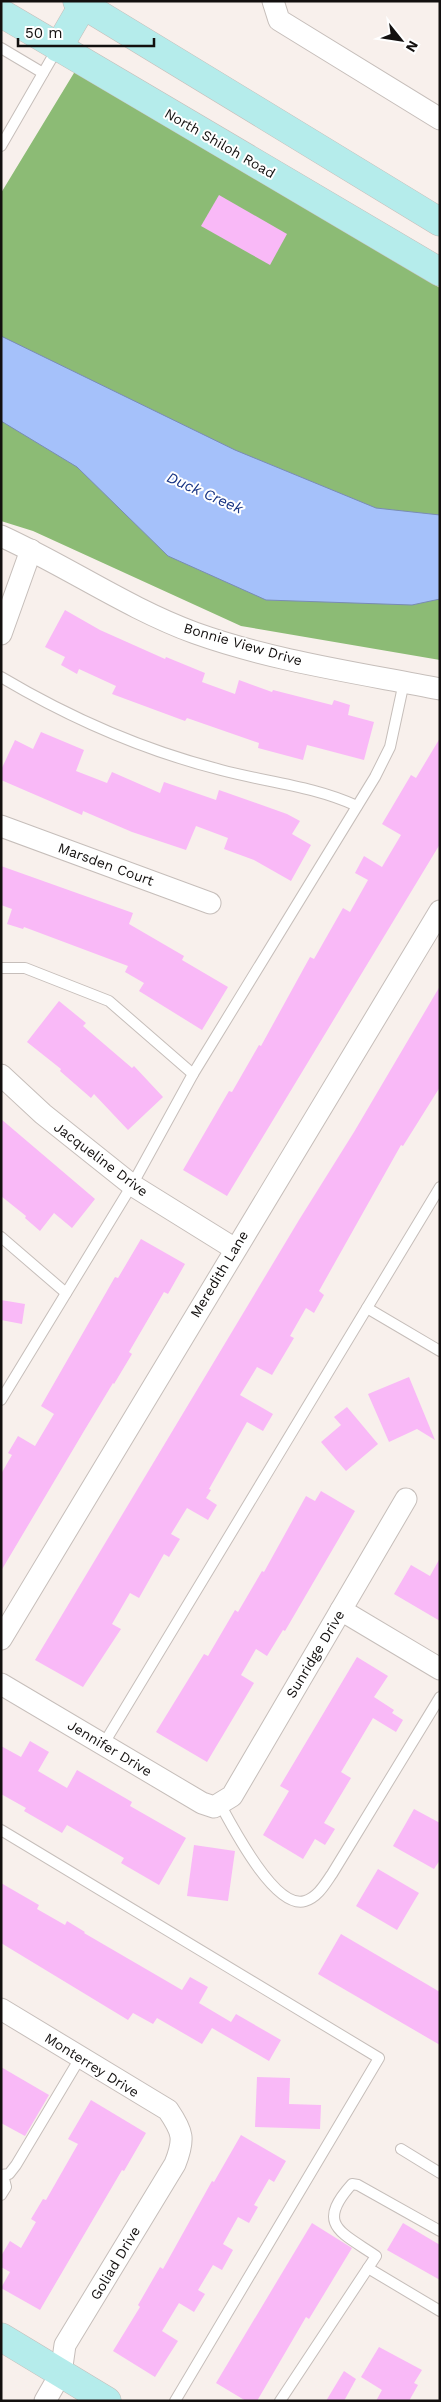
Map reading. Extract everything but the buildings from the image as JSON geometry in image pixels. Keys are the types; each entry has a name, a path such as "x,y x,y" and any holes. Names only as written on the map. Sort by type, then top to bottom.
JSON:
{"main road":[{"path":"58,48 81,2 440,222"},
{"name":"North Shiloh Road","path":"1,13 440,272"},
{"path":"1,2338 108,2401"}],"street":[{"path":"273,1 279,20 440,119"},
{"name":"Bonnie View Drive","path":"1,536 31,550 107,592 196,633 274,655 440,689"},
{"path":"1,634 31,550"},
{"name":"Marsden Court","path":"1,826 210,903"},
{"name":"Meredith Lane","path":"1,1639 440,911"},
{"name":"Jacqueline Drive","path":"1,1075 43,1114 132,1185 235,1249"},
{"name":"Sunridge Drive","path":"220,1804 232,1796 406,1499"},
{"path":"341,1610 440,1669"},
{"name":"Jennifer Drive","path":"1,1684 202,1803 214,1807 220,1804"},
{"name":"Monterrey Drive","path":"1,2009 168,2110 178,2125"},
{"name":"Goliad Drive","path":"45,2401 61,2373 65,2345 175,2164 182,2145 178,2125"}],"lane":[{"path":"1,48 44,73"},
{"path":"1,146 58,48"},
{"path":"1,677 74,718 132,742 220,770 335,796 357,806"},
{"path":"1,1400 132,1185 193,1074 375,777 390,747 404,682"},
{"path":"1,968 25,968 109,1001 193,1074"},
{"path":"103,1745 440,1187"},
{"path":"1,1237 66,1293"},
{"path":"367,1308 440,1351"},
{"path":"220,1804 249,1856 280,1892 292,1900 304,1901 317,1894 332,1874 440,1697"},
{"path":"1,1830 379,2058 175,2401"},
{"path":"1,2195 6,2187 2,2175 9,2174 16,2166 80,2058"},
{"path":"401,2149 440,2173"},
{"path":"280,2401 376,2256 338,2230 333,2214 338,2199 352,2184 358,2184 440,2231"},
{"path":"368,2268 440,2311"}],"green space":[{"path":"77,68 440,288 440,660 241,626 33,531 1,521 1,193"}],"water":[{"name":"Duck Creek","path":"1,336 235,450 376,508 440,515 440,599 412,605 266,600 168,556 77,467 1,421"}]}
